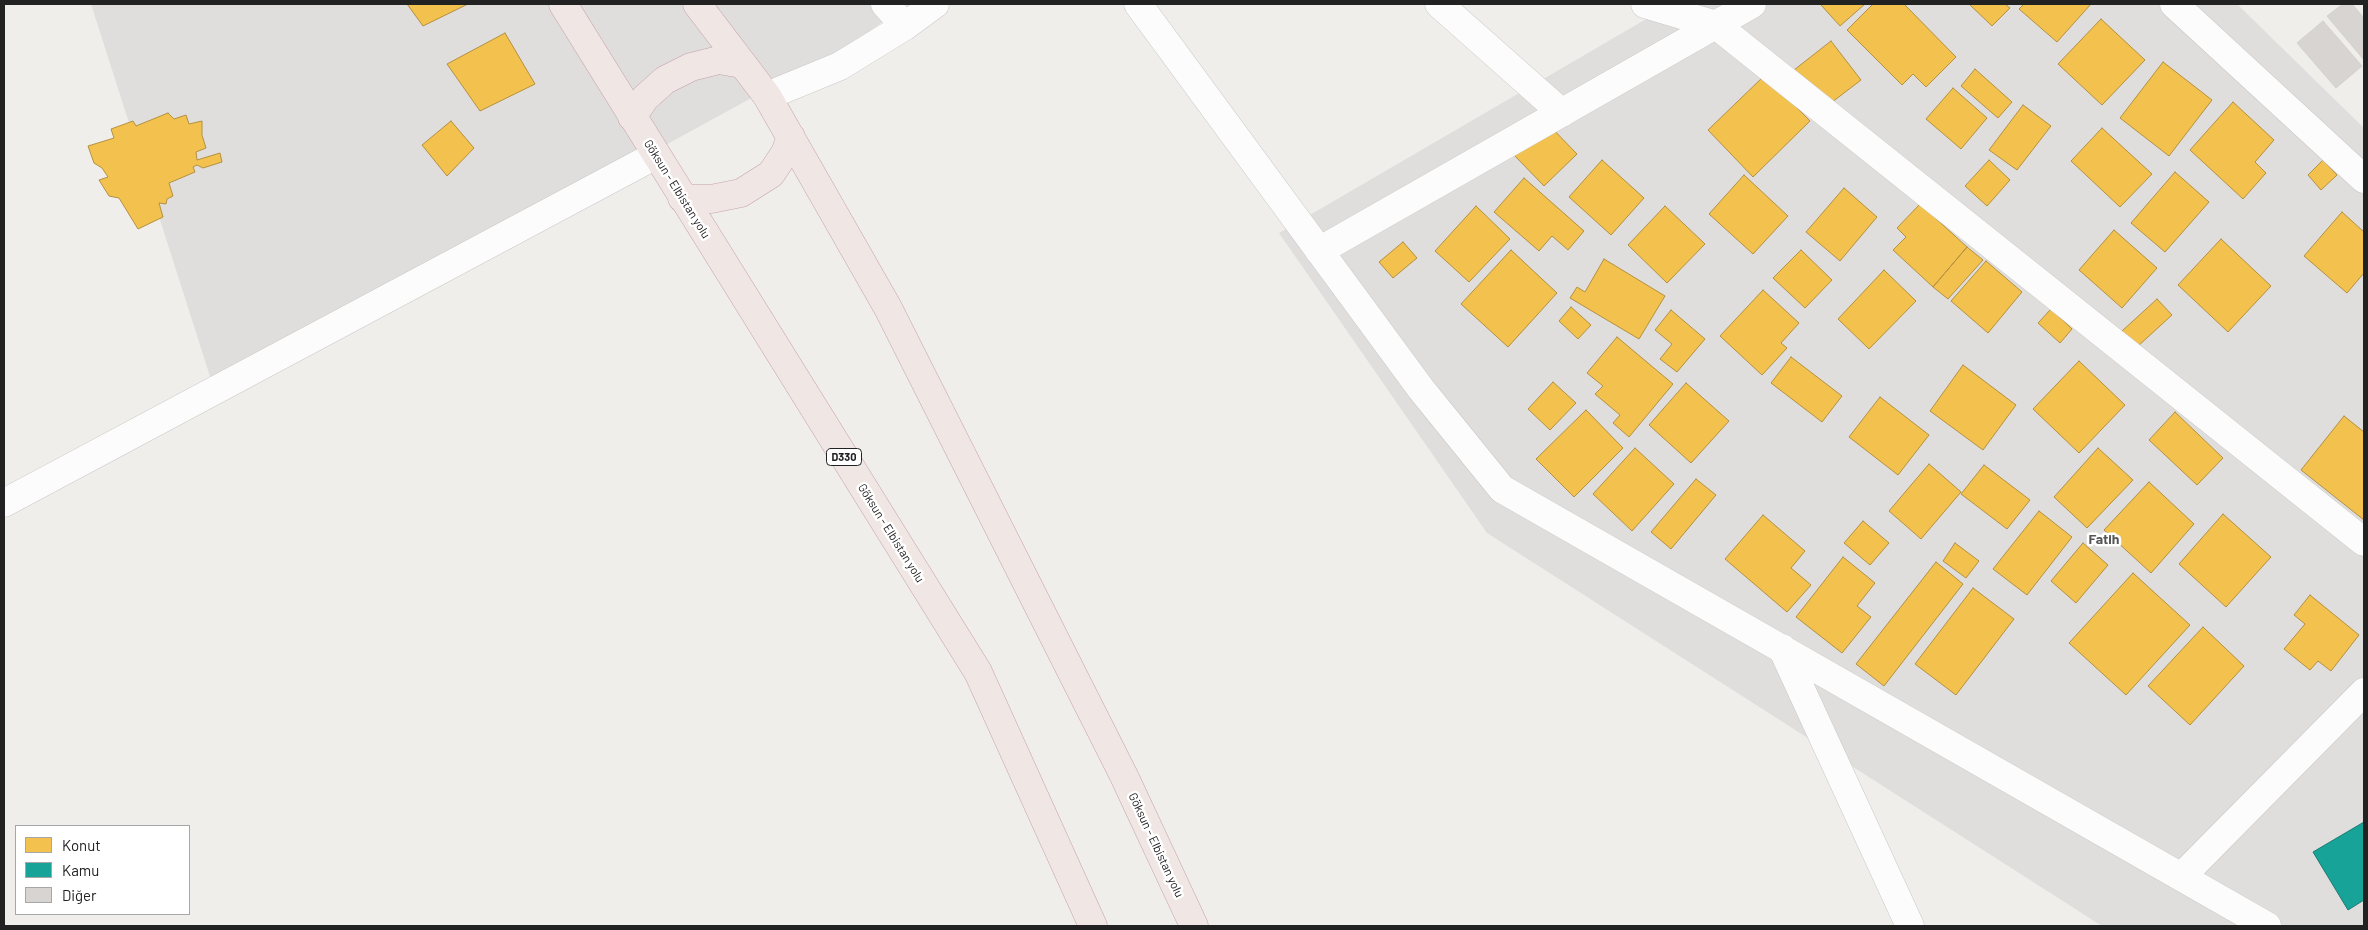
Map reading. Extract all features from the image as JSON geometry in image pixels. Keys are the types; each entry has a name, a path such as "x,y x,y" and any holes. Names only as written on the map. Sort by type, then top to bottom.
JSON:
{"highway":[{"name":"Göksun - Elbistan yolu","path":"697,4 767,96 888,308 1124,776 1194,926"},
{"name":"Göksun - Elbistan yolu","path":"562,5 978,672 1093,926"},
{"path":"632,117 645,98 665,80 691,66 719,60 742,64"},
{"path":"682,198 711,200 741,193 771,174 785,153 791,137"}],"street":[{"path":"885,4 905,26"},
{"path":"767,96 840,66 905,26 934,4"},
{"path":"1138,4 1421,390 1502,489 2267,926"},
{"path":"1439,4 1562,112"},
{"path":"1645,4 1716,24 2364,542"},
{"path":"1319,251 1752,4"},
{"path":"2174,4 2364,179"},
{"path":"4,503 656,155"},
{"path":"1782,648 1910,926"},
{"path":"2182,876 2364,692"}],"shaded area":[{"path":"91,4 907,4 859,39 215,392"},
{"path":"1672,4 2237,4 2364,128 2364,926 2102,926 1487,533 1279,233"}],"building: Konut":[{"path":"407,4 468,4 423,26"},
{"path":"1865,4 1840,26 1821,5"},
{"path":"1873,4 1904,4 1956,57 1926,87 1913,74 1902,85 1847,30"},
{"path":"1969,4 2005,4 2010,8 1992,26"},
{"path":"2024,4 2091,4 2057,42 2019,9"},
{"path":"2101,19 2145,60 2102,105 2058,64"},
{"path":"505,33 535,84 480,111 447,64"},
{"path":"1831,41 1861,80 1823,109 1794,70"},
{"path":"2163,62 2212,100 2169,156 2120,118"},
{"path":"1975,69 2012,102 1998,118 1961,86"},
{"path":"1765,75 1810,121 1753,177 1708,130"},
{"path":"1953,88 1987,118 1961,149 1926,119"},
{"path":"2233,102 2274,140 2255,162 2266,173 2243,199 2190,150"},
{"path":"2023,105 2051,126 2017,170 1989,150"},
{"path":"168,113 174,119 186,115 189,124 202,121 202,135 206,148 196,152 197,160 220,153 222,162 203,168 197,165 193,167 195,172 169,183 173,196 167,199 166,204 159,203 163,217 138,229 119,198 109,196 99,180 108,177 102,168 94,163 88,146 114,138 111,129 133,121 136,126"},
{"path":"451,121 474,148 447,176 422,145"},
{"path":"1547,123 1577,154 1544,186 1514,155"},
{"path":"2102,128 2152,174 2120,207 2071,161"},
{"path":"1602,160 1644,198 1611,235 1569,197"},
{"path":"1989,160 2010,180 1987,206 1965,186"},
{"path":"2323,160 2337,175 2321,190 2308,175"},
{"path":"2175,172 2209,202 2165,252 2131,223"},
{"path":"1744,175 1788,216 1753,254 1709,214"},
{"path":"1524,178 1584,231 1568,250 1552,236 1539,251 1494,212"},
{"path":"1844,188 1877,217 1840,261 1806,232"},
{"path":"1920,204 1967,247 1933,287 1893,250 1906,237 1897,228"},
{"path":"1476,206 1510,239 1469,282 1435,251"},
{"path":"1665,206 1705,244 1667,283 1628,245"},
{"path":"2342,212 2364,232 2364,273 2347,293 2304,256"},
{"path":"2114,230 2157,268 2122,308 2079,270"},
{"path":"2221,239 2271,286 2228,332 2178,285"},
{"path":"1403,242 1417,258 1393,278 1379,262"},
{"path":"1967,247 1983,260 1948,299 1933,287"},
{"path":"1511,250 1557,293 1508,347 1461,304"},
{"path":"1801,250 1832,280 1805,308 1773,278"},
{"path":"1604,259 1665,296 1639,339 1570,298 1577,287 1585,292"},
{"path":"1986,261 2022,292 1988,333 1951,301"},
{"path":"1884,270 1916,301 1869,349 1838,319"},
{"path":"1763,290 1799,323 1781,343 1787,348 1762,375 1720,336"},
{"path":"2157,299 2172,315 2137,347 2122,331"},
{"path":"1571,307 1591,325 1578,339 1559,321"},
{"path":"2051,309 2072,329 2060,343 2038,323"},
{"path":"1671,310 1705,339 1677,372 1660,359 1672,344 1655,330"},
{"path":"1617,337 1673,384 1629,437 1613,423 1620,415 1595,394 1603,386 1587,373"},
{"path":"1791,357 1842,396 1822,422 1771,383"},
{"path":"2079,361 2125,405 2079,453 2033,409"},
{"path":"1963,365 2016,405 1983,450 1930,411"},
{"path":"1553,382 1576,403 1550,430 1528,409"},
{"path":"1686,383 1729,421 1691,463 1649,425"},
{"path":"1880,397 1929,435 1898,475 1849,437"},
{"path":"1586,410 1623,448 1574,497 1536,459"},
{"path":"2175,412 2223,458 2197,485 2149,440"},
{"path":"2344,416 2364,432 2364,520 2301,470"},
{"path":"1635,448 1674,484 1632,531 1593,494"},
{"path":"2098,448 2133,480 2087,528 2054,497"},
{"path":"1929,464 1961,492 1921,539 1889,511"},
{"path":"1984,465 2030,500 2007,529 1961,494"},
{"path":"1696,479 1716,495 1671,549 1651,532"},
{"path":"2149,482 2194,524 2151,573 2104,530"},
{"path":"2039,511 2072,537 2027,595 1993,569"},
{"path":"2223,514 2271,557 2226,607 2179,564"},
{"path":"1763,515 1805,551 1791,568 1811,585 1787,612 1725,559"},
{"path":"1863,521 1889,543 1870,565 1844,543"},
{"path":"1955,543 1979,561 1966,578 1943,561"},
{"path":"2083,543 2108,565 2076,603 2051,581"},
{"path":"1843,557 1875,583 1857,606 1871,617 1842,653 1796,617"},
{"path":"1936,562 1963,584 1884,686 1856,664"},
{"path":"2133,573 2190,625 2126,695 2069,643"},
{"path":"1973,588 2014,619 1956,695 1915,664"},
{"path":"2310,595 2359,635 2331,671 2318,661 2310,670 2284,649 2305,624 2294,615"},
{"path":"2203,627 2244,666 2190,725 2148,686"}],"building: Kamu":[{"path":"2364,822 2364,900 2348,910 2313,852"}],"building: Diğer":[{"path":"2343,4 2352,4 2364,18 2364,60 2327,16"},
{"path":"2323,21 2362,66 2336,88 2297,43"}],"district":[{"name":"Fatih","path":"2104,539"}]}
